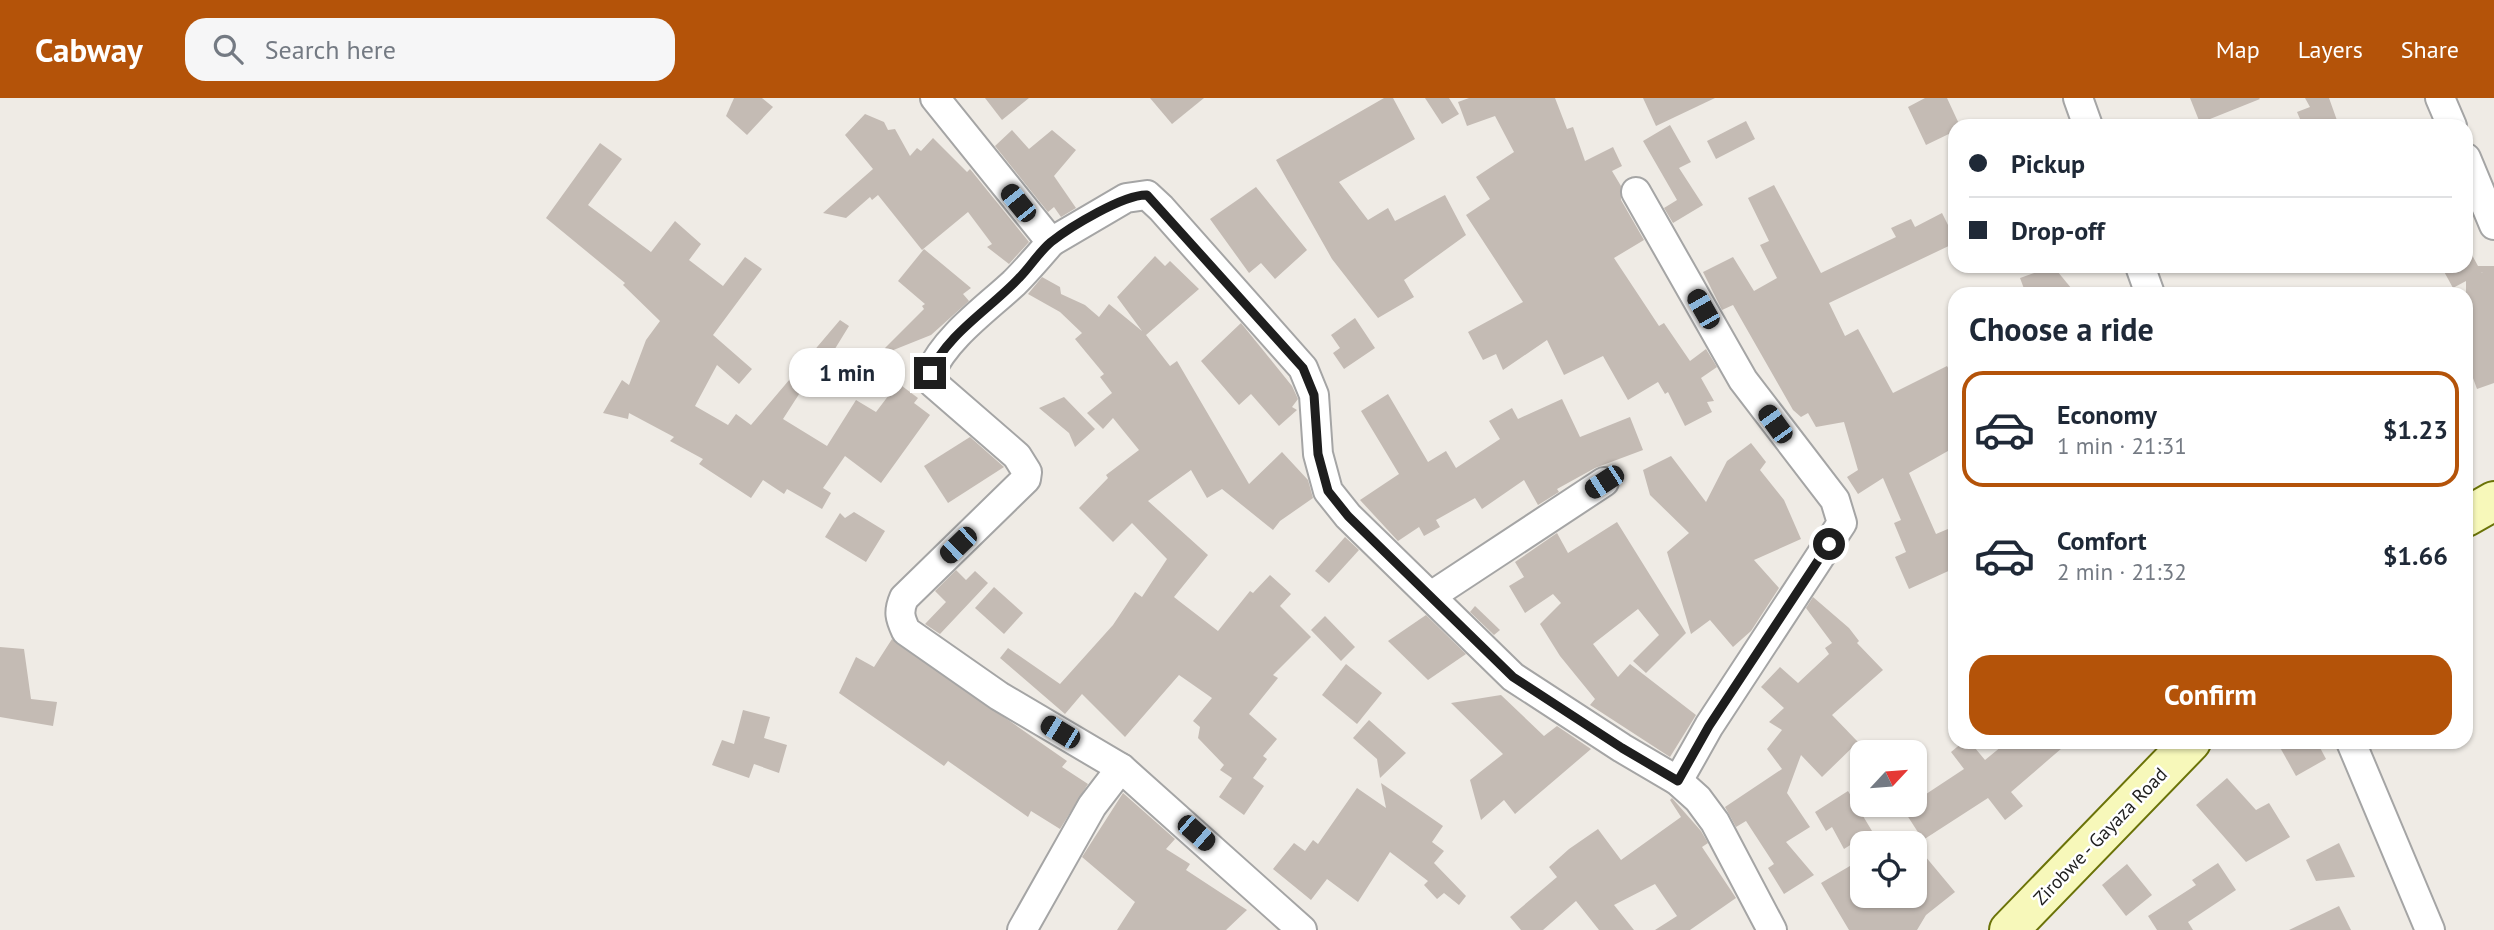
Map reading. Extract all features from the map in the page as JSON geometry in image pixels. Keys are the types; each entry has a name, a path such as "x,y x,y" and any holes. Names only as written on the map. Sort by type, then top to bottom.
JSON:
{"street":[{"path":"935,98 1051,242"},
{"path":"2078,98 2086,119"},
{"path":"2440,98 2449,119"},
{"path":"2473,175 2494,225"},
{"path":"1636,192 1743,380 1835,500 1842,523 1709,726 1678,781"},
{"path":"1302,930 1121,768 999,696 906,631 899,611 904,598 1026,479 1027,472 1017,456 933,383 930,373 936,360 951,342 1018,279 1051,242 1126,198 1147,195 1303,368 1314,395 1318,454 1328,491 1348,516 1513,677 1678,781 1715,822 1772,930"},
{"path":"1431,596 1604,482"},
{"path":"2473,513 2494,501"},
{"name":"Zirobwe - Gayaza Road","path":"2009,930 2184,749"},
{"path":"2354,749 2430,930"},
{"path":"1022,930 1093,806 1121,768"}],"building":[{"path":"734,98 762,98 773,107 747,135 726,116"},
{"path":"985,98 1029,98 1002,120"},
{"path":"1150,98 1204,98 1172,124"},
{"path":"1384,98 1393,98 1415,139 1339,182 1368,220 1388,208 1395,221 1445,195 1466,235 1404,280 1414,297 1378,318 1332,259 1276,160"},
{"path":"1425,98 1449,98 1459,114 1442,124"},
{"path":"1469,98 1555,98 1567,129 1573,127 1585,161 1613,147 1622,166 1612,171 1621,186 1621,200 1644,240 1614,258 1659,326 1664,323 1690,361 1706,349 1717,367 1701,378 1714,401 1707,402 1712,412 1685,426 1668,392 1665,394 1658,382 1628,400 1603,356 1564,375 1547,340 1503,370 1496,354 1483,360 1468,332 1523,302 1466,215 1490,199 1476,177 1514,152 1495,116 1467,126 1458,102"},
{"path":"1643,98 1715,98 1656,126"},
{"path":"1925,98 1947,98 1957,119 1948,119 1948,134 1926,145 1908,107"},
{"path":"2190,98 2260,99 2210,119 2198,119"},
{"path":"2305,98 2329,98 2336,119 2300,119 2297,112 2310,107"},
{"path":"865,114 884,122 888,130 895,129 910,156 917,148 921,151 933,138 967,172 970,169 1029,242 1009,264 987,247 992,244 968,212 922,250 878,195 872,200 870,197 846,218 823,213 873,169 845,135"},
{"path":"1746,121 1755,139 1716,159 1707,141"},
{"path":"1670,125 1691,162 1679,168 1703,205 1673,223 1664,208 1677,200 1643,141"},
{"path":"1012,130 1029,149 1052,130 1076,150 1054,176 1076,208 1061,217 1054,207 1048,212 995,146"},
{"path":"600,143 622,159 588,205 651,252 675,221 701,244 689,260 723,286 745,257 762,269 713,335 752,369 739,384 717,365 695,406 728,425 736,414 751,425 840,320 849,326 817,378 812,374 783,419 827,446 856,400 876,412 898,383 918,398 914,403 930,415 881,483 845,456 823,488 831,493 822,509 787,489 784,494 763,480 751,498 699,464 703,459 670,441 674,437 629,413 628,419 603,413 622,380 629,385 646,340 660,321 623,285 625,283 546,218"},
{"path":"1774,185 1821,273 1896,237 1891,228 1911,219 1915,227 1942,213 1948,225 1948,246 1829,303 1845,336 1858,329 1893,393 1947,366 1948,368 1948,451 1909,473 1936,534 1948,529 1948,571 1909,589 1895,557 1906,552 1894,523 1901,520 1883,478 1858,494 1847,477 1858,470 1844,422 1816,427 1808,413 1801,417 1793,410 1733,305 1722,310 1703,272 1733,257 1754,291 1777,278 1760,245 1769,241 1748,198"},
{"path":"1256,187 1307,250 1275,279 1261,263 1249,273 1210,219"},
{"path":"924,249 971,288 963,294 969,301 931,335 876,357 924,309 922,306 925,304 898,281"},
{"path":"1155,256 1165,266 1170,261 1199,289 1146,335 1170,366 1177,361 1249,484 1282,452 1308,480 1313,498 1280,521 1273,530 1222,489 1207,498 1191,470 1148,501 1208,555 1174,597 1218,631 1250,591 1253,593 1270,575 1291,594 1280,606 1311,637 1273,675 1278,678 1249,714 1277,739 1263,756 1267,759 1253,778 1264,786 1244,815 1219,797 1232,778 1220,770 1224,765 1198,738 1200,727 1193,721 1212,698 1179,675 1125,737 1082,694 1065,714 1000,658 1008,648 1060,684 1113,625 1135,592 1142,597 1167,559 1132,523 1113,542 1079,508 1108,478 1106,475 1139,450 1113,418 1103,429 1087,413 1112,393 1100,377 1104,374 1075,339 1082,333 1060,312 1028,294 1042,277 1060,287 1061,294 1085,305 1099,317 1109,304 1142,331 1117,297"},
{"path":"2473,257 2478,266 2494,266 2494,383 2477,389 2473,378 2473,287 2466,287 2466,281 2452,287 2445,273 2473,273"},
{"path":"2034,273 2059,273 2070,287 2023,287 2020,278"},
{"path":"1355,318 1375,348 1344,369 1333,353 1340,348 1331,335"},
{"path":"1241,323 1292,386 1298,399 1292,407 1297,410 1279,426 1251,394 1239,405 1201,361"},
{"path":"1388,394 1428,462 1446,451 1456,468 1500,439 1489,421 1512,408 1518,419 1562,399 1580,437 1630,417 1643,450 1595,468 1557,489 1559,492 1538,505 1524,480 1482,509 1475,498 1436,520 1440,527 1424,536 1419,527 1398,541 1360,500 1399,474 1361,411"},
{"path":"1064,397 1095,429 1075,447 1069,433 1039,408"},
{"path":"970,437 1004,467 948,503 924,466"},
{"path":"1751,443 1766,462 1760,470 1784,500 1801,539 1754,560 1779,588 1751,631 1733,647 1710,620 1691,634 1667,552 1689,533 1650,495 1643,470 1671,456 1706,502 1727,461"},
{"path":"854,512 885,531 866,562 825,537 840,513 845,518"},
{"path":"1617,522 1686,633 1646,673 1633,661 1659,635 1638,609 1593,644 1618,677 1630,664 1696,715 1670,757 1590,705 1595,699 1560,656 1540,624 1561,603 1553,594 1525,613 1509,586 1524,577 1515,562 1557,533 1568,553"},
{"path":"1345,537 1359,550 1329,583 1315,571"},
{"path":"956,570 966,580 975,571 988,583 940,634 925,624 946,602 935,591"},
{"path":"994,587 1023,613 1004,634 975,608"},
{"path":"1813,597 1849,628 1859,641 1857,643 1883,670 1832,715 1856,740 1850,740 1850,750 1822,777 1801,755 1787,793 1810,827 1786,842 1814,875 1784,894 1768,868 1774,864 1746,821 1736,827 1725,807 1782,769 1767,749 1782,730 1769,722 1784,708 1761,687 1780,667 1798,683 1829,654 1825,648 1832,643 1806,608"},
{"path":"1475,606 1500,630 1494,635 1470,612"},
{"path":"1426,615 1466,654 1428,680 1388,641"},
{"path":"1325,616 1355,647 1341,661 1311,630"},
{"path":"892,639 1067,761 1062,767 1088,784 1060,829 1031,811 1028,817 948,761 944,766 839,693 856,657 874,667"},
{"path":"0,647 24,649 31,699 57,702 53,726 0,717"},
{"path":"1346,664 1382,693 1357,724 1322,695"},
{"path":"1501,695 1544,736 1557,726 1591,749 1515,814 1504,800 1481,820 1470,780 1503,754 1451,703"},
{"path":"743,710 770,717 764,738 787,745 779,773 754,764 749,778 712,765 722,740 734,744"},
{"path":"1369,720 1406,753 1380,778 1377,759 1353,738"},
{"path":"1955,749 1976,749 1985,760 1998,749 2061,749 2011,792 2023,806 2005,820 1988,798 1927,837 1927,831 1917,831 1908,817 1927,817 1927,793 1964,769 1951,752"},
{"path":"2281,749 2321,749 2326,759 2296,776"},
{"path":"2227,778 2256,810 2269,803 2290,837 2246,862 2196,805"},
{"path":"1381,783 1443,826 1432,842 1444,851 1434,863 1466,896 1459,905 1444,893 1437,899 1424,885 1428,881 1390,852 1358,902 1327,879 1311,900 1273,869 1294,843 1305,851 1313,840 1318,844 1357,788 1386,808"},
{"path":"1848,791 1850,817 1864,817 1872,831 1850,831 1850,845 1844,849 1832,827 1826,831 1815,812"},
{"path":"1123,793 1175,839 1166,849 1190,864 1186,870 1247,910 1226,930 1117,930 1135,902 1082,857"},
{"path":"1672,798 1701,831 1708,843 1702,847 1736,898 1690,930 1655,930 1677,916 1655,884 1614,905 1634,930 1599,930 1576,901 1543,930 1521,930 1510,917 1557,877 1549,867 1598,829 1621,860 1681,817 1670,800"},
{"path":"2339,843 2355,877 2316,881 2306,860"},
{"path":"1927,858 1955,892 1926,915 1917,930 1849,930 1821,883 1850,866 1850,908 1927,908"},
{"path":"2218,863 2236,890 2188,922 2193,930 2157,930 2148,916 2196,885 2192,880"},
{"path":"2127,864 2152,895 2126,916 2102,885"},
{"path":"2339,906 2351,930 2289,930"}],"route":[{"path":"930,373 936,360 951,342 1018,279 1051,242 1126,198 1147,195 1303,368 1314,395 1318,454 1328,491 1348,516 1513,677 1678,781 1709,726 1829,544"}]}
